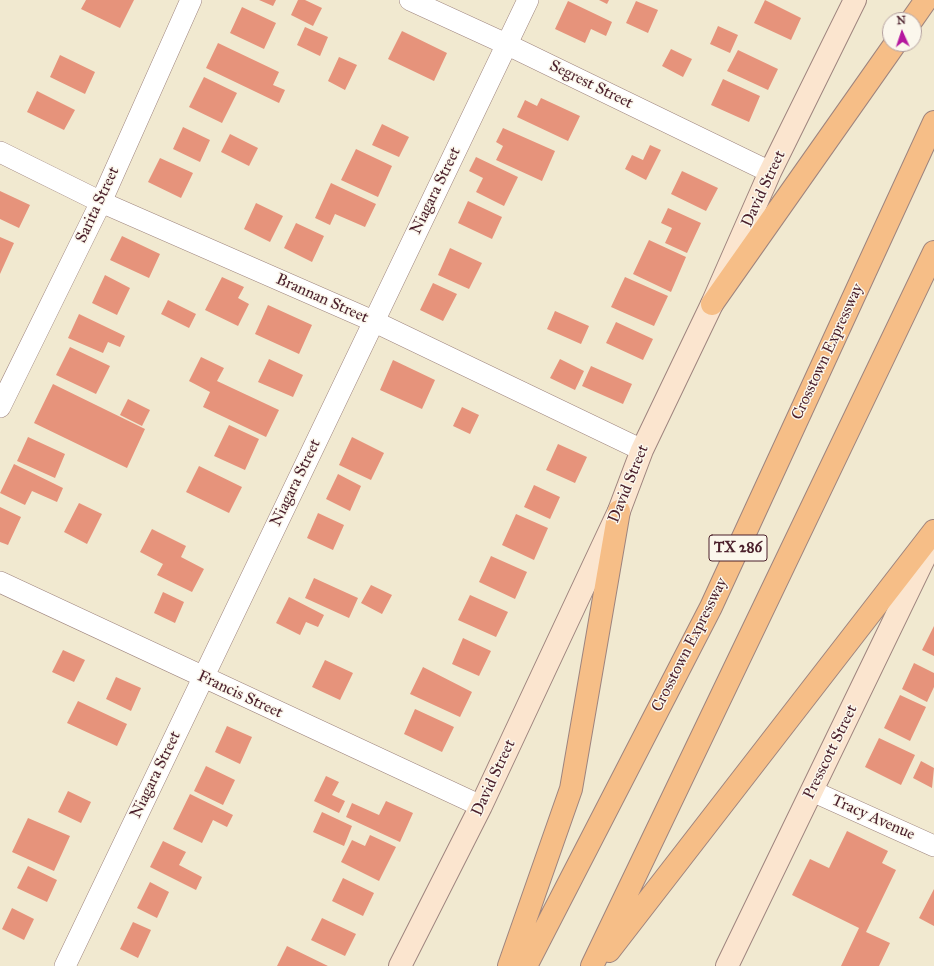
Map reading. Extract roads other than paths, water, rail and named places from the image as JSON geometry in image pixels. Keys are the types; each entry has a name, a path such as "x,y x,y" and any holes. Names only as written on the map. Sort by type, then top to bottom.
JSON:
{"highway":[{"path":"918,12 926,0"},
{"path":"712,304 889,52"},
{"name":"Crosstown Expressway","path":"526,966 711,607 934,122"},
{"name":"TX 286","path":"592,966 934,252"},
{"path":"508,966 571,790 619,512"},
{"path":"598,966 934,531"}],"main road":[{"name":"David Street","path":"400,966 481,806 619,512 642,450 712,304 770,172 855,0"},
{"name":"Presscott Street","path":"727,966 934,538"}],"street":[{"name":"Sarita Street","path":"0,407 101,202 191,0"},
{"name":"Segrest Street","path":"410,0 506,44 770,172"},
{"name":"Niagara Street","path":"65,966 528,0"},
{"name":"Brannan Street","path":"0,152 101,202 373,321 642,450"},
{"name":"Francis Street","path":"0,582 203,678 481,806"},
{"name":"Tracy Avenue","path":"812,791 934,846"}]}
